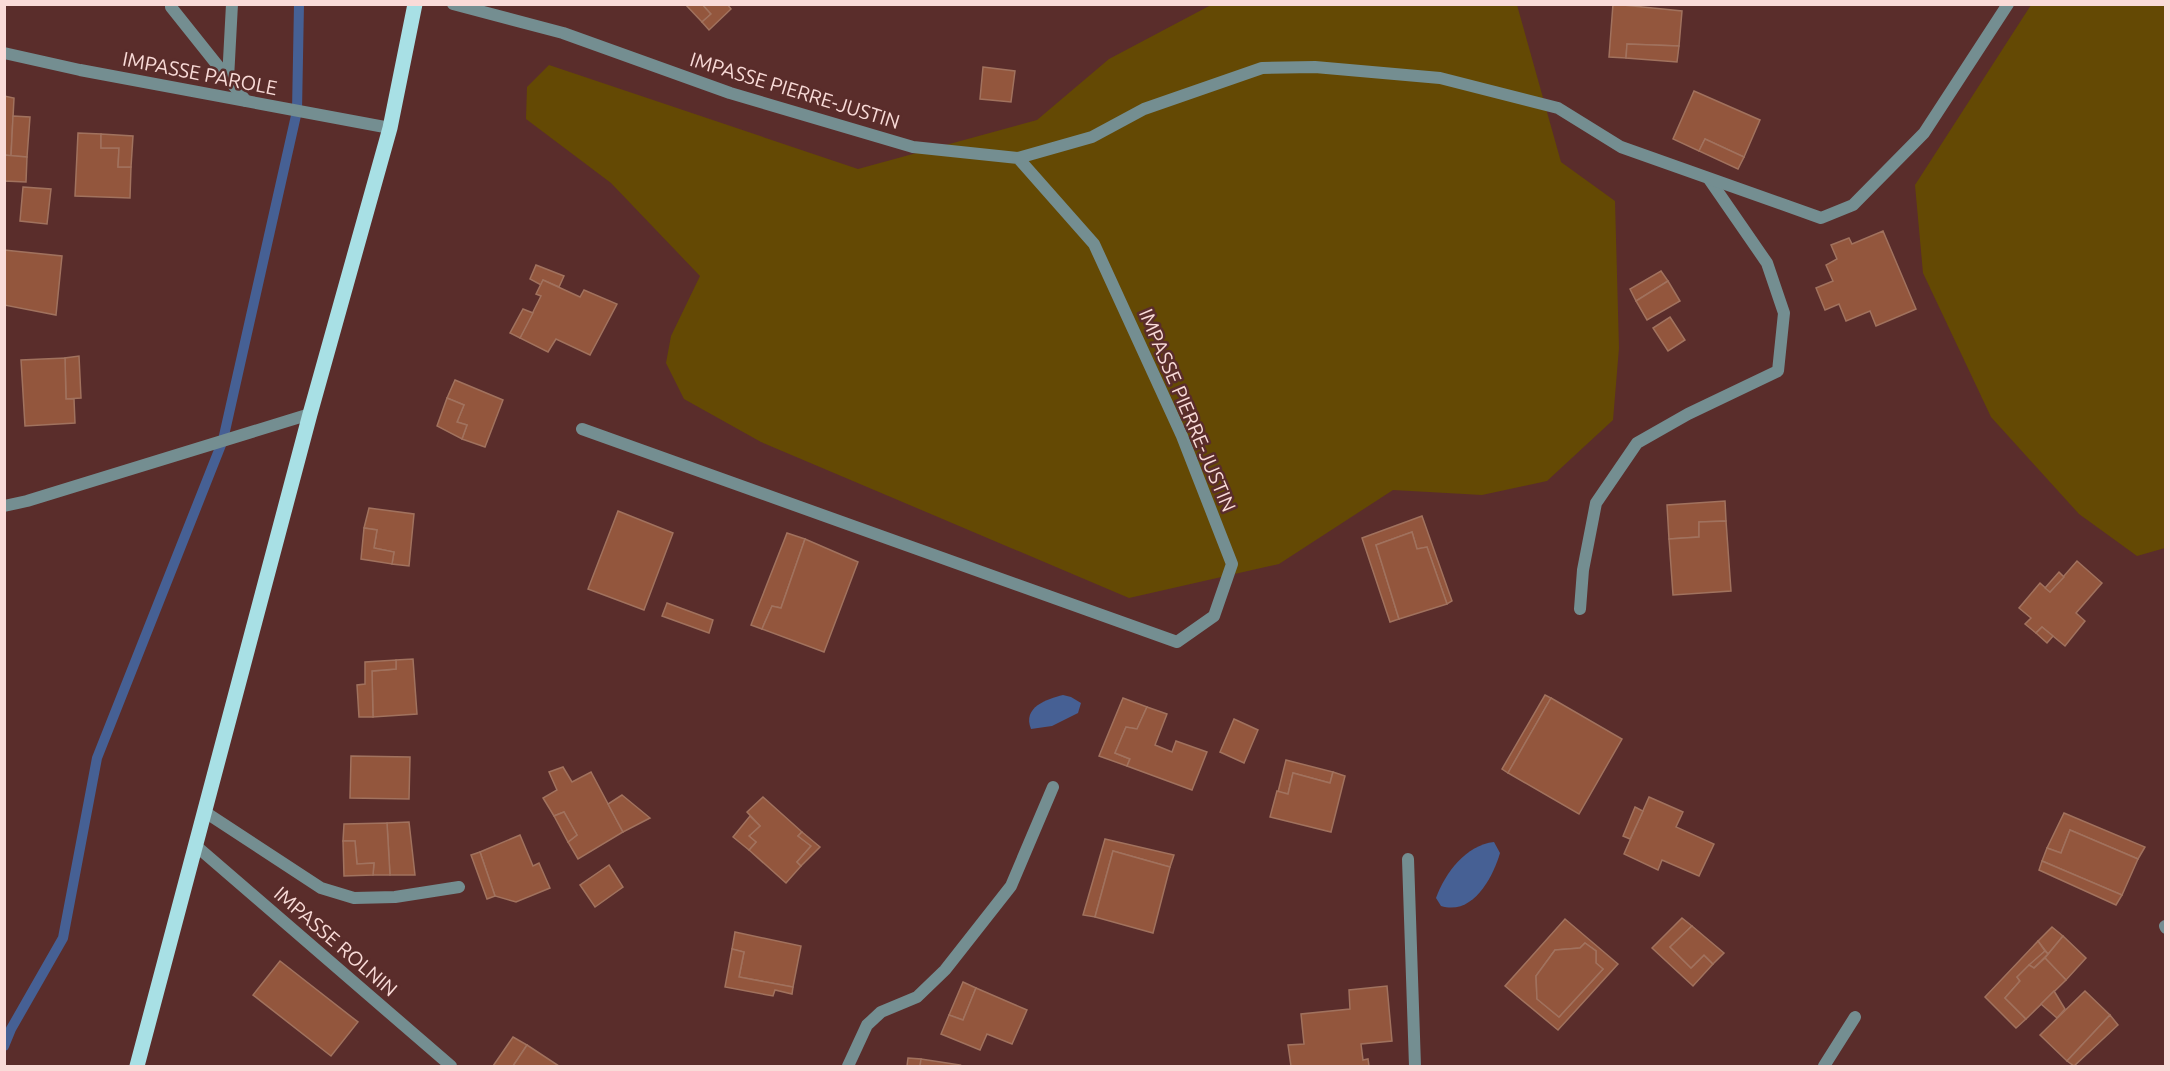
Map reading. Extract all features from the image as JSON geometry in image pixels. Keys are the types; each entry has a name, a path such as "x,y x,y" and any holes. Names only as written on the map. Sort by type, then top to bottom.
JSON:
{"main road":[{"path":"137,1066 310,414 390,128 415,4"}],"street":[{"path":"228,79 232,4"},
{"name":"IMPASSE PIERRE-JUSTIN","path":"453,4 563,33 730,93 913,147 1018,158 1094,244 1182,436 1232,564 1214,615 1176,642 582,429"},
{"path":"1018,158 1092,137 1144,109 1262,68 1315,67 1440,78 1558,108 1621,147 1821,218 1852,205 1924,133 2008,4"},
{"path":"171,7 246,101"},
{"name":"IMPASSE PAROLE","path":"4,53 390,128"},
{"path":"1580,609 1582,570 1596,503 1637,443 1688,414 1778,371 1784,313 1767,263 1709,179"},
{"path":"4,506 27,501 310,414"},
{"path":"848,1066 867,1025 880,1012 917,997 945,970 1011,886 1053,787"},
{"path":"205,812 321,888 354,898 394,897 459,887"},
{"name":"IMPASSE ROLNIN","path":"195,845 451,1066"},
{"path":"1408,859 1414,1066"},
{"path":"1824,1066 1855,1017"}],"shaded area":[{"path":"1211,5 1517,5 1561,162 1615,201 1619,348 1613,420 1547,481 1482,495 1393,490 1279,564 1129,598 761,442 684,399 666,363 671,336 700,276 611,183 526,119 527,87 549,65 858,169 1037,120 1109,59"},
{"path":"2031,5 2165,5 2165,548 2137,556 2079,514 1991,417 1923,273 1915,185"}],"water":[{"path":"1063,695 1081,703 1078,713 1052,726 1031,729 1029,721 1033,710 1043,702"},
{"path":"1494,842 1500,853 1487,883 1480,892 1463,905 1452,908 1441,906 1436,898 1451,870 1466,854 1484,844"}],"building":[{"path":"685,4 702,4 711,14 702,22"},
{"path":"702,4 727,4 731,9 709,30 702,22 711,14"},
{"path":"1613,4 1682,11 1679,46 1627,44 1626,58 1609,57"},
{"path":"1627,44 1679,46 1677,62 1626,58"},
{"path":"983,67 1015,71 1011,102 980,99"},
{"path":"1694,91 1760,120 1744,157 1705,139 1699,151 1673,139"},
{"path":"4,96 14,98 11,156 4,155"},
{"path":"13,116 30,117 27,157 11,156"},
{"path":"78,133 101,134 101,148 119,148 118,167 131,167 130,198 75,196"},
{"path":"101,134 133,136 131,167 118,167 119,148 101,148"},
{"path":"1705,139 1744,157 1738,169 1699,151"},
{"path":"4,155 27,157 26,182 4,181"},
{"path":"23,187 51,189 47,224 20,221"},
{"path":"1883,231 1916,309 1876,326 1870,311 1846,321 1839,304 1825,310 1816,288 1833,281 1826,265 1837,259 1831,245 1849,238 1852,244"},
{"path":"4,250 62,256 56,315 4,305"},
{"path":"536,265 564,276 559,287 543,280 541,285 530,279"},
{"path":"1661,271 1668,281 1636,301 1630,289"},
{"path":"543,280 580,297 584,290 617,304 590,355 556,339 548,352 520,338 541,296 536,294"},
{"path":"1668,281 1680,301 1647,320 1636,301"},
{"path":"523,309 533,313 520,338 510,333"},
{"path":"1670,317 1685,340 1668,351 1653,328"},
{"path":"79,356 81,398 66,399 65,358"},
{"path":"65,358 66,399 74,399 75,423 25,426 21,360"},
{"path":"455,380 503,400 485,447 462,439 467,425 457,422 464,405 447,398"},
{"path":"447,398 464,405 457,422 467,425 462,439 437,426"},
{"path":"1725,501 1726,521 1699,522 1699,537 1669,539 1667,505"},
{"path":"369,508 414,514 409,566 392,564 394,552 374,548 377,530 364,528"},
{"path":"618,511 673,533 644,610 588,589"},
{"path":"1422,516 1452,601 1447,604 1427,547 1417,549 1412,532 1376,545 1399,619 1390,622 1362,538"},
{"path":"1726,521 1731,591 1673,595 1669,539 1699,537 1699,522"},
{"path":"364,528 377,530 374,548 394,552 392,564 361,559"},
{"path":"1412,532 1417,549 1427,547 1447,604 1399,619 1376,545"},
{"path":"787,533 805,539 781,608 772,606 762,629 751,625"},
{"path":"805,539 858,562 824,652 762,629 772,606 781,608"},
{"path":"2077,561 2102,583 2076,613 2085,621 2065,646 2042,627 2036,633 2025,624 2031,618 2019,608 2040,583 2050,592"},
{"path":"2059,572 2064,577 2050,592 2045,588"},
{"path":"667,603 713,620 709,633 662,616"},
{"path":"2042,627 2053,636 2047,643 2036,633"},
{"path":"413,659 417,714 373,717 372,671 396,669 396,660"},
{"path":"396,660 396,669 372,671 373,717 359,717 357,685 365,684 365,662"},
{"path":"1545,695 1551,698 1508,773 1502,769"},
{"path":"1123,698 1147,707 1137,729 1126,727 1115,753 1130,759 1127,766 1099,756"},
{"path":"1551,698 1622,739 1579,814 1508,773"},
{"path":"1147,707 1167,714 1155,745 1172,752 1176,741 1207,752 1192,790 1127,766 1130,759 1115,753 1126,727 1137,729"},
{"path":"1234,719 1258,730 1244,763 1220,752"},
{"path":"351,756 410,757 409,799 350,798"},
{"path":"1286,760 1333,772 1330,783 1293,773 1288,794 1278,792"},
{"path":"563,767 572,782 591,772 623,832 578,859 568,842 577,835 564,812 554,816 543,798 557,790 549,772"},
{"path":"1333,772 1345,776 1331,832 1270,817 1277,791 1288,794 1293,773 1330,783"},
{"path":"622,795 650,818 623,832 608,804"},
{"path":"763,797 802,832 798,836 811,846 797,862 801,866 786,883 749,850 756,842 749,836 760,826 747,812"},
{"path":"1649,797 1683,812 1676,827 1714,844 1699,876 1662,860 1658,870 1624,854"},
{"path":"1635,807 1643,811 1630,839 1623,836"},
{"path":"564,812 577,835 568,842 554,816"},
{"path":"2064,813 2145,847 2138,859 2070,830 2061,853 2047,848"},
{"path":"750,816 760,826 749,836 756,842 749,850 733,837"},
{"path":"409,822 415,875 390,875 387,823"},
{"path":"387,823 390,875 373,875 374,863 357,864 355,841 343,841 344,824"},
{"path":"2070,830 2138,859 2122,895 2042,861 2047,848 2061,853"},
{"path":"802,832 820,847 801,866 797,862 811,846 798,836"},
{"path":"520,835 533,866 539,863 550,888 516,902 495,896 480,852"},
{"path":"1105,839 1174,855 1170,867 1113,851 1095,917 1083,915"},
{"path":"343,841 355,841 357,864 374,863 373,875 344,876"},
{"path":"1113,851 1170,867 1153,933 1095,917"},
{"path":"480,852 495,896 487,899 471,855"},
{"path":"2042,861 2122,895 2116,905 2039,870"},
{"path":"609,865 623,887 595,907 580,885"},
{"path":"1682,918 1692,926 1670,947 1691,968 1704,955 1713,964 1693,986 1652,948"},
{"path":"1565,919 1618,964 1558,1030 1505,986","holes":["1585,943 1596,951 1596,963 1603,969 1559,1017 1537,999 1536,976 1555,950 1580,948"]},
{"path":"1692,926 1724,953 1713,964 1704,955 1691,968 1670,947"},
{"path":"2052,927 2063,936 2048,954 2038,941"},
{"path":"735,932 801,946 793,987 739,977 744,952 732,949"},
{"path":"2063,936 2086,958 2066,980 2045,958"},
{"path":"2038,941 2045,951 2017,977 2020,981 2005,998 2026,1019 2016,1028 1985,997"},
{"path":"1585,943 1596,951 1596,963 1603,969 1559,1017 1537,999 1536,976 1555,950 1580,948"},
{"path":"732,949 744,952 739,977 793,987 792,994 775,990 773,996 725,987"},
{"path":"2045,951 2048,954 2034,968 2029,965"},
{"path":"2045,958 2066,980 2026,1019 2005,998 2020,981 2017,977 2029,965 2034,968"},
{"path":"280,961 358,1022 331,1056 253,995"},
{"path":"963,982 976,988 963,1020 949,1015"},
{"path":"1387,986 1392,1041 1361,1044 1363,1060 1368,1059 1369,1066 1291,1066 1288,1045 1304,1044 1301,1014 1350,1009 1349,990"},
{"path":"976,988 1027,1010 1012,1044 987,1034 980,1050 941,1034 949,1015 963,1020"},
{"path":"2054,991 2065,1009 2057,1018 2041,1004"},
{"path":"2085,991 2110,1015 2067,1061 2040,1035"},
{"path":"2110,1015 2118,1025 2074,1066 2067,1061"},
{"path":"513,1037 527,1045 513,1066 493,1066"},
{"path":"527,1045 559,1066 513,1066"},
{"path":"908,1058 921,1059 920,1066 907,1066"},
{"path":"921,1059 960,1065 920,1066"}],"waterway":[{"path":"4,1046 11,1029 63,938 97,758 223,440 297,111 299,4"}]}
